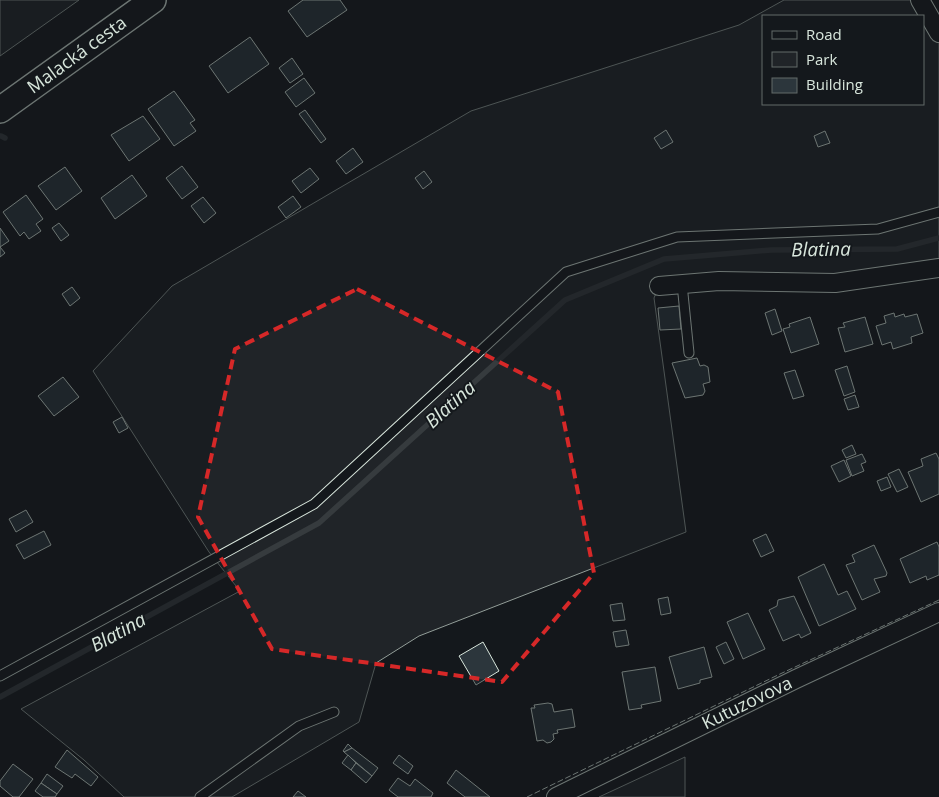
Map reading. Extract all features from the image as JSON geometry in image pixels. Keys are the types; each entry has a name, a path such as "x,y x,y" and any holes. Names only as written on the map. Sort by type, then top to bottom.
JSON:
{"main road":[{"name":"Malacká cesta","path":"0,110 153,0"}],"street":[{"path":"920,0 939,33"},
{"path":"659,286 719,281 835,283 939,268"},
{"name":"Kutuzovova","path":"556,797 796,679 939,612"}],"lane":[{"path":"0,676 314,504 566,272 677,237 878,229 939,212"},
{"path":"682,284 688,353"},
{"path":"200,797 299,726 334,712"}],"highlighted area":[{"path":"357,289 558,392 594,573 502,682 272,649 198,517 235,349"}],"green space":[{"path":"0,0 79,0 0,56"},
{"path":"784,0 926,0 939,23 939,268 659,286 654,298 686,532 419,636 376,663 359,722 232,797 124,797 84,760 21,709 240,591 209,552 93,371 172,286 471,111 739,25"},
{"path":"685,757 685,797 599,797"}],"building":[{"path":"303,0 340,0 347,10 307,37 288,11"},
{"path":"250,37 269,64 228,93 209,66"},
{"path":"292,58 303,74 290,83 279,68"},
{"path":"304,78 315,93 296,107 285,92"},
{"path":"174,91 195,120 190,123 196,131 174,146 148,109"},
{"path":"305,110 326,139 321,143 299,114"},
{"path":"143,116 160,139 129,161 111,135"},
{"path":"666,130 673,142 661,149 654,138"},
{"path":"825,131 830,143 818,147 814,136"},
{"path":"353,148 363,162 346,174 336,161"},
{"path":"182,166 198,187 182,199 166,178"},
{"path":"65,167 82,191 56,210 38,186"},
{"path":"310,168 319,179 301,193 292,181"},
{"path":"424,171 432,182 423,189 415,178"},
{"path":"132,175 147,196 115,219 101,198"},
{"path":"26,195 43,219 36,224 41,231 29,239 24,232 20,236 3,212"},
{"path":"293,196 301,207 286,218 278,207"},
{"path":"203,197 216,213 204,223 191,206"},
{"path":"59,223 69,235 61,241 52,228"},
{"path":"0,228 9,241 0,247"},
{"path":"0,247 5,253 0,257"},
{"path":"72,287 80,298 70,306 62,294"},
{"path":"679,306 681,329 660,330 658,308"},
{"path":"775,309 782,331 772,335 765,313"},
{"path":"894,313 895,317 904,314 905,317 917,314 923,333 911,337 912,343 893,349 891,342 882,345 876,326 886,323 884,316"},
{"path":"810,317 819,344 791,353 783,329 790,327 789,324"},
{"path":"865,317 873,344 845,352 838,328 845,327 843,323"},
{"path":"697,358 700,366 708,367 710,382 703,384 705,391 703,395 685,398 672,363"},
{"path":"847,366 855,392 844,396 835,370"},
{"path":"795,370 804,396 793,399 784,373"},
{"path":"63,377 79,397 54,416 38,396"},
{"path":"855,395 859,407 848,410 844,399"},
{"path":"122,417 128,428 119,433 113,422"},
{"path":"852,445 856,454 846,458 842,450"},
{"path":"936,453 939,459 939,494 921,502 908,472 923,466 921,459"},
{"path":"862,454 866,462 861,464 864,471 852,476 846,460"},
{"path":"844,460 851,476 839,482 831,466"},
{"path":"899,469 908,487 897,492 888,474"},
{"path":"887,477 891,487 881,491 877,481"},
{"path":"26,510 33,522 16,532 9,519"},
{"path":"44,531 51,545 24,559 16,545"},
{"path":"766,534 774,551 761,557 753,540"},
{"path":"937,542 939,547 939,575 927,580 926,576 910,583 900,559"},
{"path":"874,545 887,573 886,576 874,579 880,592 862,600 846,565 855,562 852,555"},
{"path":"824,564 838,595 847,591 856,609 819,626 798,577"},
{"path":"794,596 811,633 801,638 799,634 783,641 769,610 777,606 778,600"},
{"path":"668,597 671,613 661,615 658,599"},
{"path":"622,603 625,620 613,621 610,605"},
{"path":"748,613 765,649 743,659 727,622"},
{"path":"626,630 629,645 616,647 613,632"},
{"path":"483,642 499,671 476,685 459,656"},
{"path":"726,642 734,659 724,664 716,647"},
{"path":"704,647 712,677 700,680 700,683 678,689 669,657"},
{"path":"655,667 661,701 641,705 642,708 629,710 622,672"},
{"path":"552,704 554,712 572,709 575,727 557,730 558,733 553,734 554,739 547,743 543,740 537,741 531,708 535,708 534,705"},
{"path":"348,744 352,748 344,752 343,751"},
{"path":"352,748 378,768 372,776 344,752"},
{"path":"67,750 98,777 91,786 75,774 72,778 55,767"},
{"path":"348,755 356,763 351,770 342,763"},
{"path":"399,755 413,766 408,774 393,763"},
{"path":"356,763 372,776 366,783 351,770"},
{"path":"13,764 33,779 19,797 13,797 0,786 0,781"},
{"path":"456,770 490,797 465,797 447,783"},
{"path":"47,774 63,786 57,794 41,783"},
{"path":"398,778 410,786 415,779 433,793 431,797 398,797 389,790"},
{"path":"41,783 57,794 55,797 43,797 35,791"},
{"path":"298,791 306,797 293,797"}],"waterway":[{"path":"1,136 5,138"},
{"name":"Blatina","path":"0,697 319,523 565,300 664,259 771,250 897,249 939,238"}],"fence":[{"path":"527,797 780,674 939,600"}]}
